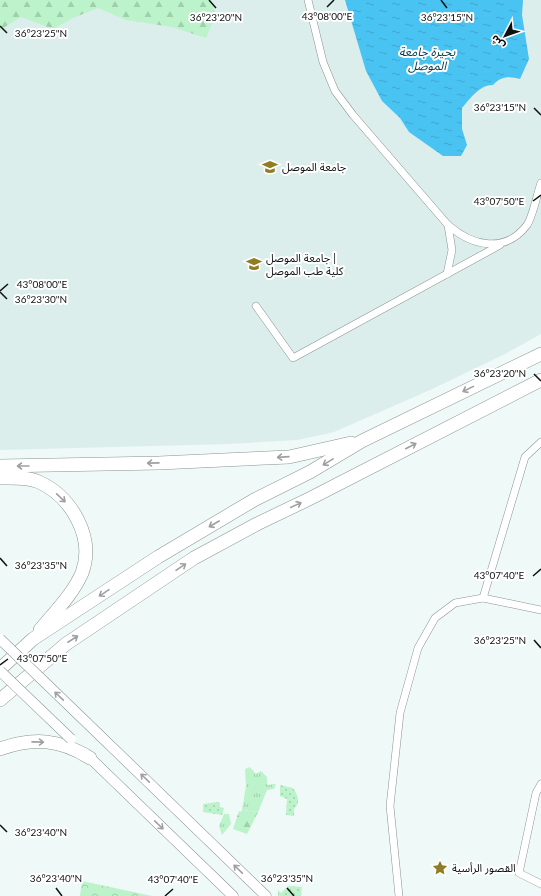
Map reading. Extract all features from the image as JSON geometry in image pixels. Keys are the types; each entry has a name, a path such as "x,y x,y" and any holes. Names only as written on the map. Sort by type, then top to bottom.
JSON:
{"highway":[{"path":"33,639 158,557 254,500 310,472 362,441 541,354"},
{"path":"0,700 66,644 194,558 257,524 311,498 541,380"},
{"path":"0,466 160,463 289,457 362,441"},
{"path":"0,478 38,482 54,491 68,504 80,521 86,548 82,573 66,598 33,639 0,670"},
{"path":"0,749 20,743 48,742 77,750 90,758"}],"main road":[{"path":"0,639 266,896"},
{"path":"0,670 233,896"}],"street":[{"path":"308,0 323,62 335,90 353,115 448,226 459,234 478,243 500,244"},
{"path":"256,306 293,358 516,235 528,224 541,184"},
{"path":"447,274 452,250 448,226"},
{"path":"483,598 525,457 541,442"},
{"path":"399,896 390,806 400,712 418,648 435,618 455,603 483,598 541,610"},
{"path":"541,784 536,793 519,873 541,884"}],"shaded area":[{"name":"جامعة الموصل","path":"0,0 541,0 541,334 505,354 430,390 334,432 316,436 297,440 228,444 0,450"}],"green space":[{"path":"0,0 210,0 216,14 206,38 172,27 126,20 98,8 73,18 53,29 21,17 0,30"},
{"path":"250,767 256,774 261,771 267,777 267,785 276,784 274,789 267,790 258,812 242,810 246,786 245,769"},
{"path":"280,785 293,788 296,794 298,804 294,809 294,816 286,815 287,799 280,796"},
{"path":"220,803 220,807 224,808 222,815 203,812 203,804"},
{"path":"242,810 258,812 247,834 233,829 239,811 241,812"},
{"path":"224,814 229,814 231,824 222,835 219,826"},
{"path":"82,881 152,896 80,896"},
{"path":"288,886 302,887 301,896 278,896 278,890 281,893"}],"water":[{"name":"بحيرة جامعة الموصل","path":"345,0 523,0 522,15 529,59 520,79 512,77 502,78 493,85 483,87 475,93 462,108 462,129 467,145 461,156 443,156 409,132 400,118 382,101 366,71"}],"place":[{"name":"جامعة الموصل","path":"270,167"},
{"name":"جامعة الموصل | كلية طب الموصل","path":"254,264"},
{"name":"القصور الرأسية","path":"440,868"}]}
